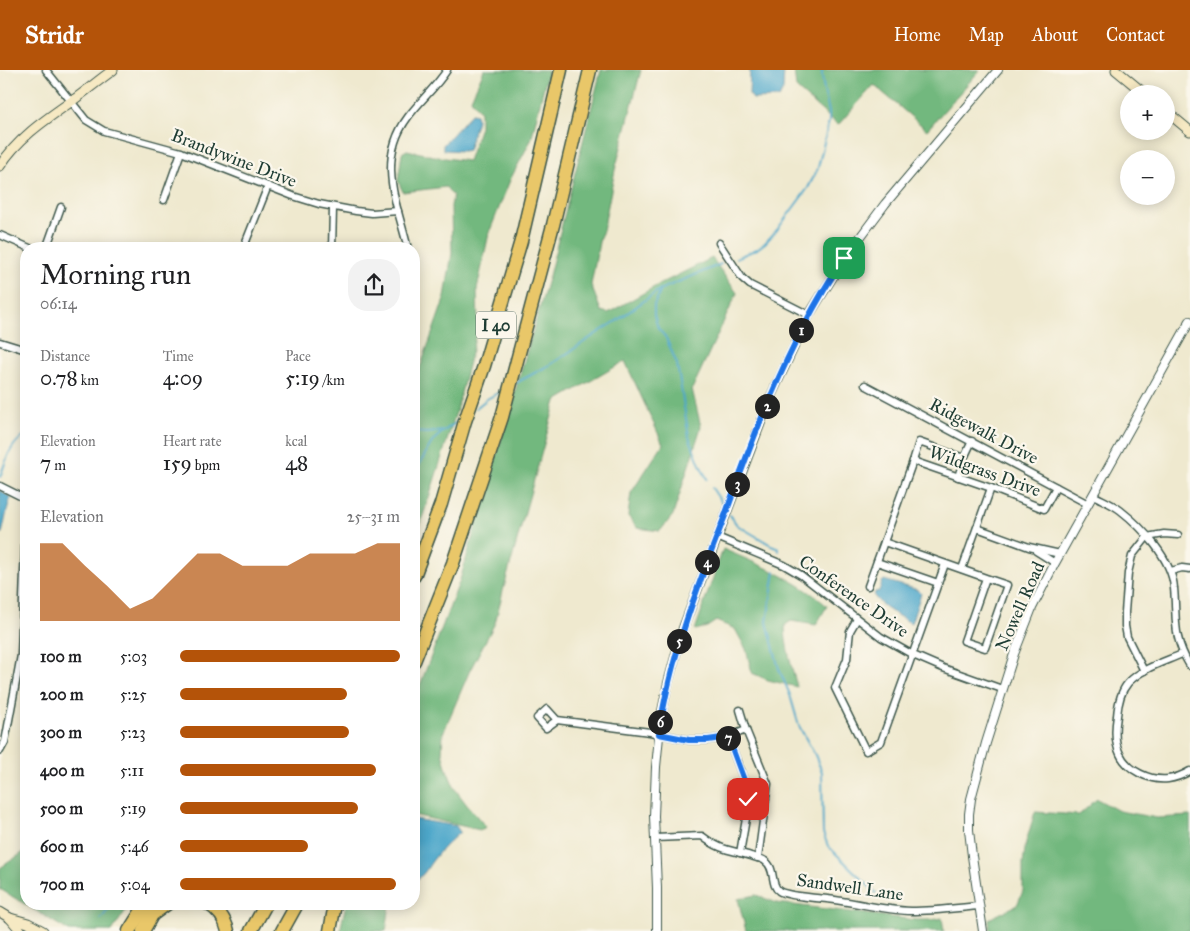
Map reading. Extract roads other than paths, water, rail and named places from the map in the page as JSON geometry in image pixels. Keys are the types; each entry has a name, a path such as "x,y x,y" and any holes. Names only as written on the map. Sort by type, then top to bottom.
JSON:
{"highway":[{"name":"I 40","path":"420,560 441,504 521,241 561,70"},
{"name":"I 40","path":"420,646 453,563 502,417 553,225 590,70"},
{"path":"129,931 142,910"},
{"path":"143,931 152,915 159,910"},
{"path":"216,910 220,913 228,931"},
{"path":"251,931 263,910"},
{"path":"282,931 294,910"},
{"path":"330,931 334,910"}],"main road":[{"path":"0,166 29,132 113,70"},
{"path":"1116,70 1134,85"},
{"path":"1175,118 1190,131"},
{"path":"0,912 43,931"},
{"path":"10,918 21,931"}],"street":[{"name":"Brandywine Drive","path":"46,70 86,120 104,131 181,152 293,196 333,208 372,213 398,211"},
{"path":"406,242 392,189 390,163 394,146 404,123 447,70"},
{"path":"657,931 658,888 654,792 659,734 668,683 677,647 771,396 809,315 842,260 885,204 998,70"},
{"path":"164,200 181,152"},
{"path":"246,242 268,186"},
{"path":"48,242 60,207"},
{"path":"332,242 333,208"},
{"path":"0,235 20,244"},
{"path":"719,243 742,278 750,285 809,315"},
{"name":"Nowell Road","path":"984,931 970,841 969,814 976,778 1002,689 1027,619 1055,563 1190,321"},
{"path":"0,342 20,348"},
{"name":"Ridgewalk Drive","path":"865,385 1088,504"},
{"path":"958,477 972,441"},
{"path":"913,461 919,442 964,458"},
{"name":"Wildgrass Drive","path":"868,586 913,461 1044,509 1056,487"},
{"path":"0,486 20,496"},
{"path":"962,569 991,488"},
{"path":"1093,495 1119,509 1134,522 1162,555 1171,571 1174,586 1176,631 1182,654 1190,666"},
{"path":"977,528 1028,547 1060,554"},
{"path":"1144,671 1127,637 1124,626 1128,573 1132,556 1147,537 1178,534"},
{"name":"Conference Drive","path":"717,537 784,565 801,575 881,637 913,655 942,668 1002,689"},
{"path":"884,542 1007,585 985,648 964,641 986,578"},
{"path":"1028,547 1055,563"},
{"path":"877,562 938,583"},
{"path":"857,619 850,631 847,659 835,688 866,751 881,742 945,564"},
{"path":"1171,571 1190,568"},
{"path":"1182,654 1144,671 1128,684 1118,703 1115,732 1120,754 1124,762 1133,770 1146,776 1169,779 1182,776 1190,771"},
{"path":"0,751 5,742 20,670"},
{"path":"655,838 702,836 711,844 722,849 758,858 768,784 740,710"},
{"path":"557,720 689,740 728,737 746,730"},
{"path":"728,737 748,791 747,813 740,853"},
{"name":"Sandwell Lane","path":"758,858 765,860 770,866 775,887 780,892 841,900 879,908 911,911 979,906"}],"water":[{"path":"750,70 784,70 783,90 779,98 753,99 749,94"},
{"path":"472,113 476,114 477,120 468,150 443,150 443,145"},
{"path":"0,490 11,498 0,535"},
{"path":"884,580 918,590 921,593 911,623 886,608 874,596 875,592 879,591"},
{"path":"420,820 456,826 460,832 439,852 420,877"}],"waterway":[{"path":"736,258 757,249 777,230 808,188 818,168 829,121 822,70"},
{"path":"516,383 553,363 659,290 721,264"},
{"path":"661,290 654,305 654,315 658,328 666,338 677,364 689,437 707,479"},
{"path":"476,408 503,390"},
{"path":"420,462 436,438 459,421"},
{"path":"420,432 444,431"},
{"path":"0,477 12,448 20,439"},
{"path":"712,488 722,503"},
{"path":"730,515 737,525 779,548 779,551"},
{"path":"775,571 767,622 779,669 790,695 799,726 822,772 823,833 828,846 876,893"},
{"path":"101,919 108,910"}]}
